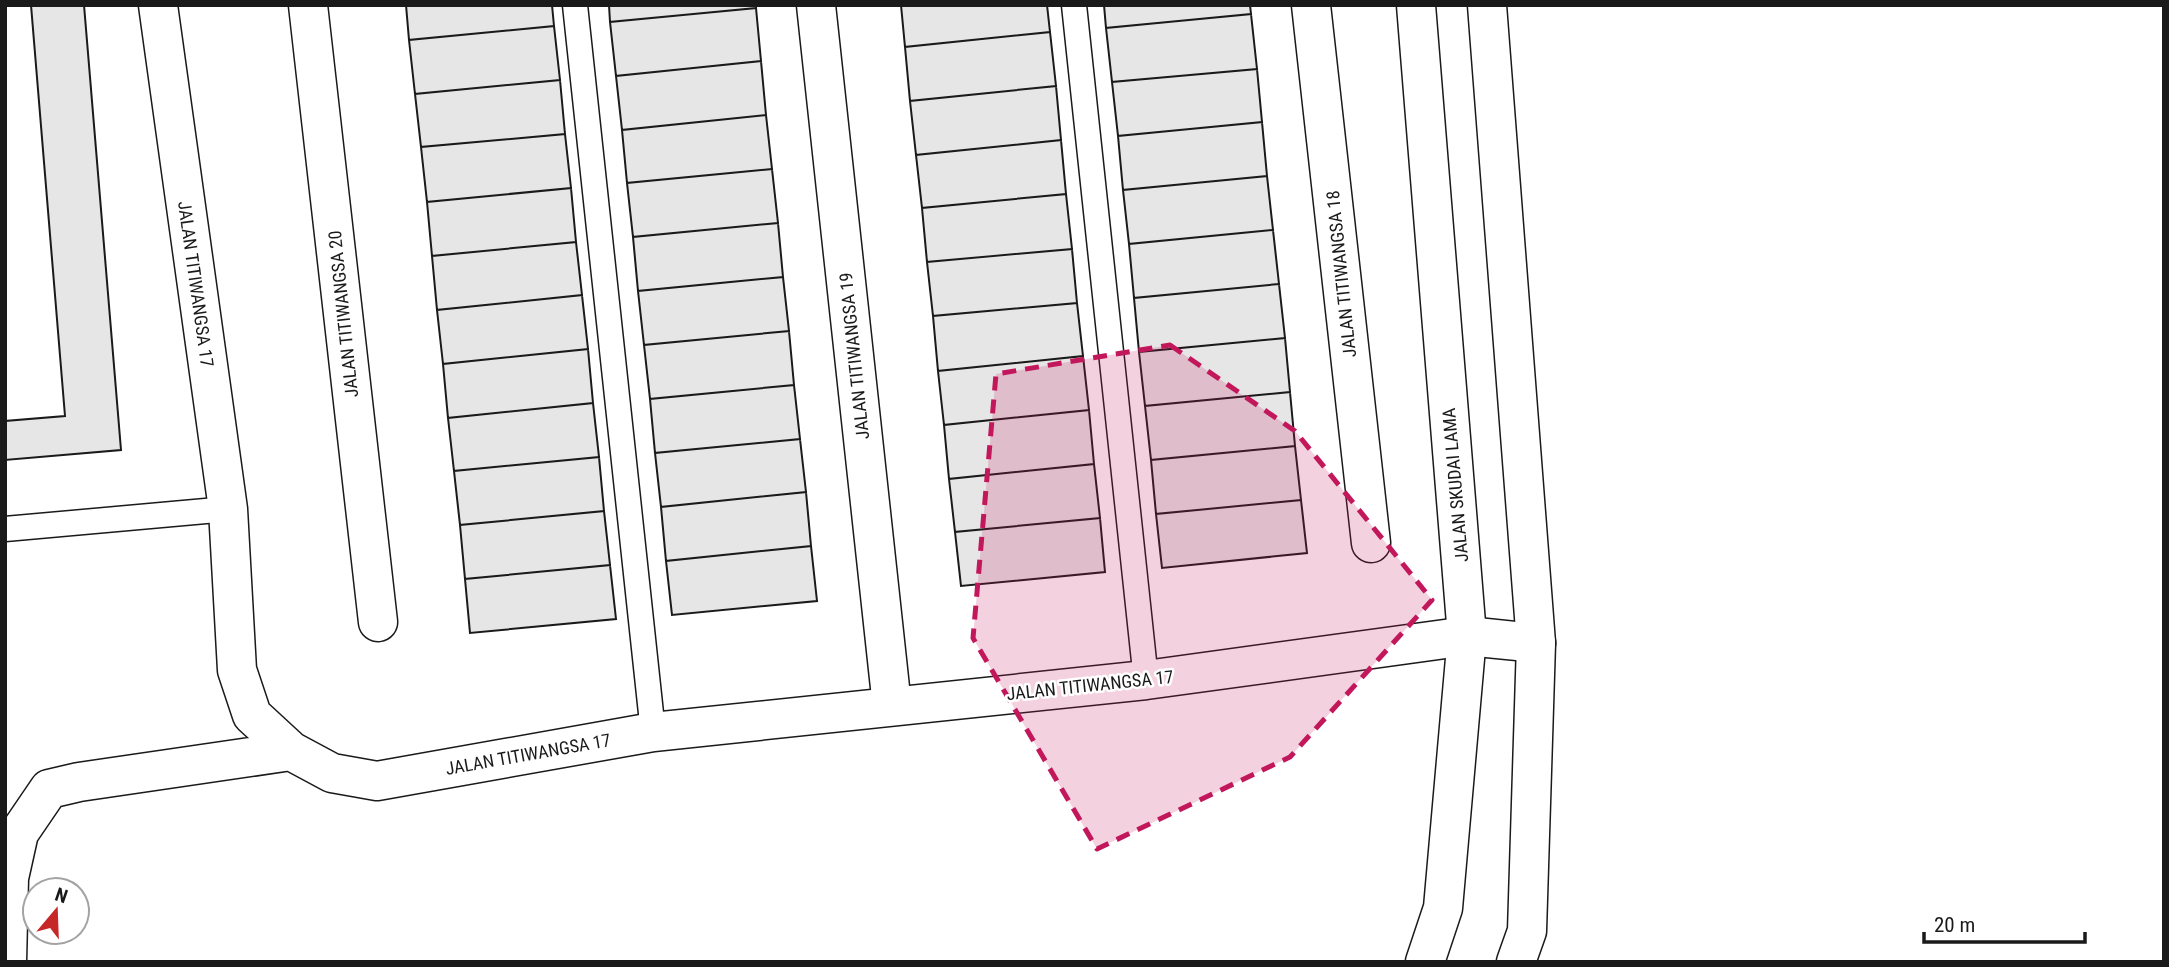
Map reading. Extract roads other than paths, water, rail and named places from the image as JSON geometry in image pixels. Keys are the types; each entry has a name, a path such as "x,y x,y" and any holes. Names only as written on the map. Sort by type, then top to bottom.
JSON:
{"street":[{"name":"JALAN TITIWANGSA 17","path":"158,5 228,509 237,670 252,715 291,751 332,774 377,781 653,732 1146,680 1467,636 1536,643"},
{"name":"JALAN TITIWANGSA 20","path":"308,5 378,622"},
{"name":"JALAN TITIWANGSA 19","path":"816,5 892,706"},
{"name":"JALAN TITIWANGSA 18","path":"1311,5 1371,543"},
{"name":"JALAN SKUDAI LAMA","path":"1416,5 1467,636 1443,908 1425,962"},
{"path":"1487,5 1536,643 1527,930 1516,962"},
{"path":"7,962 9,878 19,833 49,789 79,782 291,751"}],"lane":[{"path":"575,5 653,732"},
{"path":"1074,5 1146,680"},
{"path":"5,529 228,509"}]}
